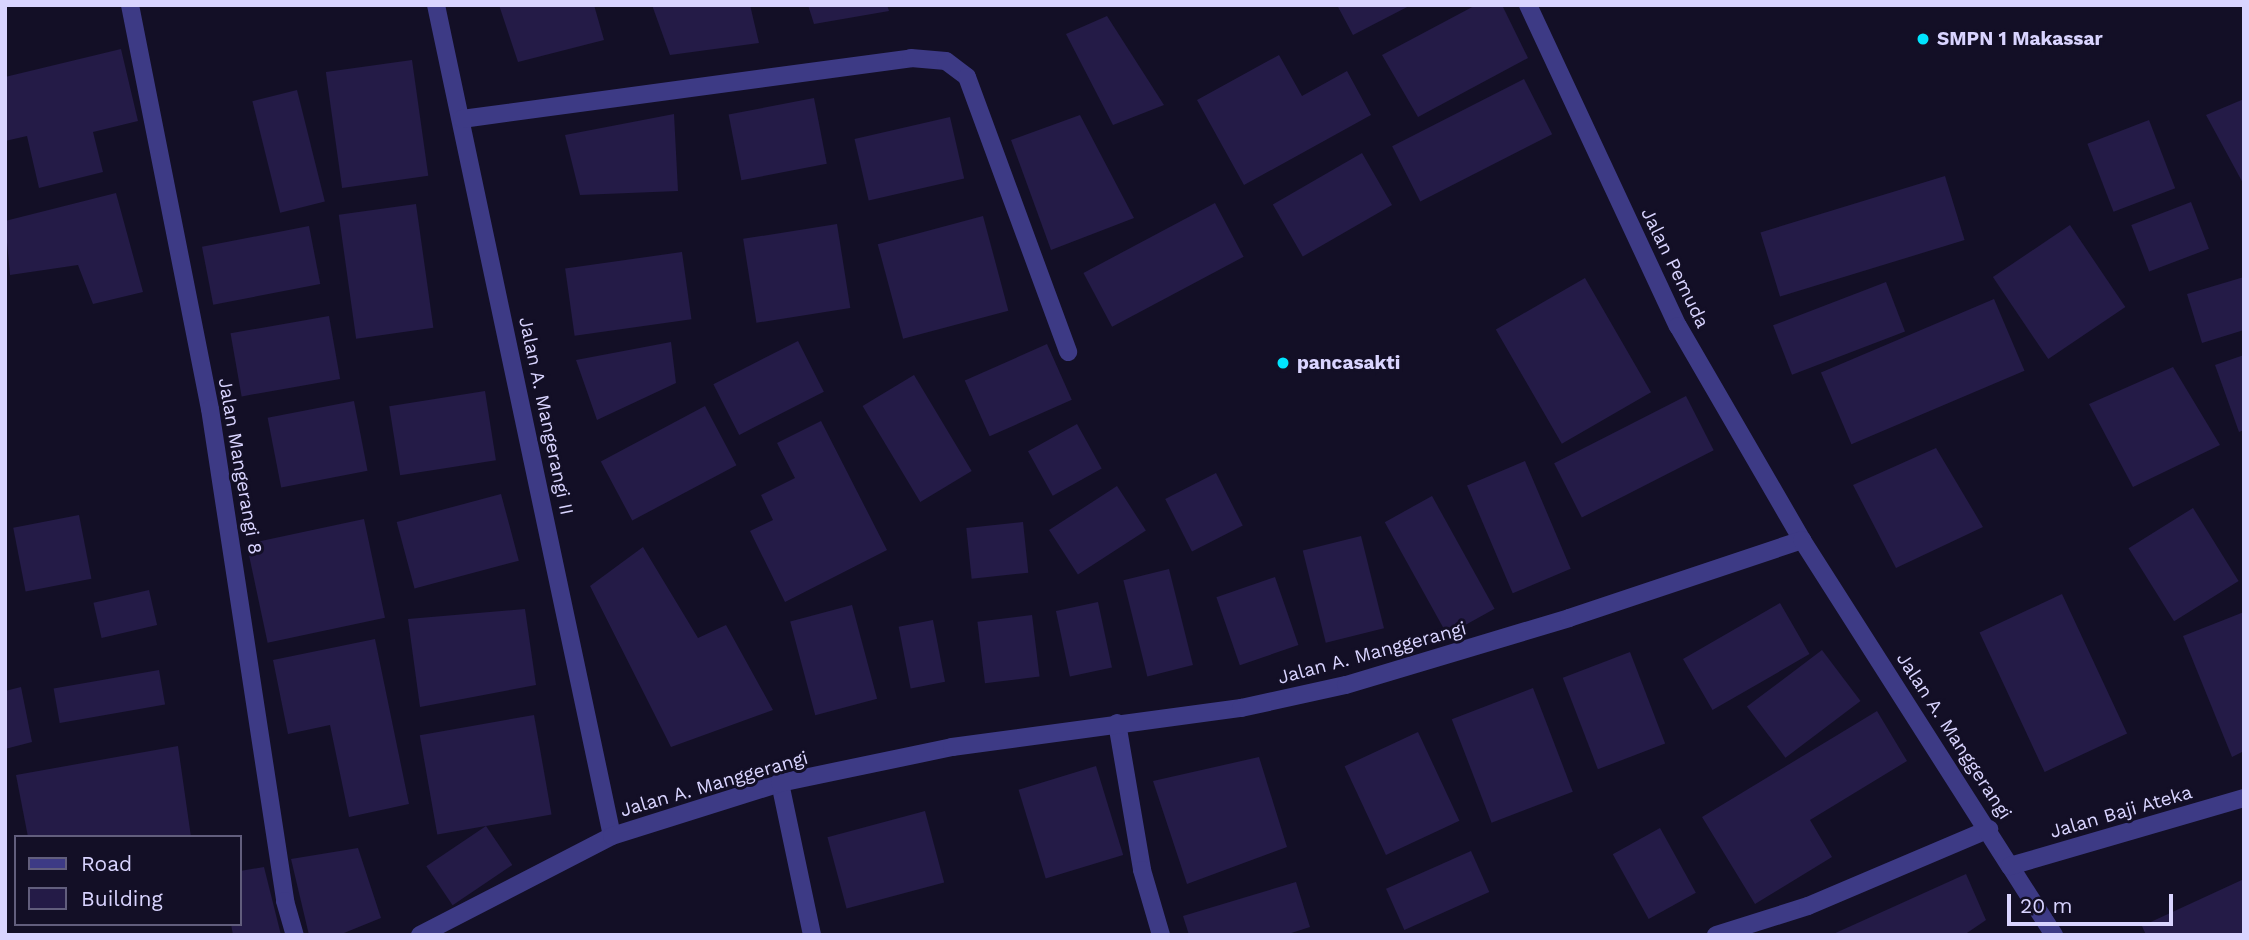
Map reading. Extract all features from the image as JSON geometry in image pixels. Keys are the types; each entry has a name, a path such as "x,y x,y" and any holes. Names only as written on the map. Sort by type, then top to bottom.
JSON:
{"street":[{"name":"Jalan Mangerangi 8","path":"131,5 210,409 285,901 295,935"},
{"name":"Jalan A. Mangerangi II","path":"436,5 612,836"},
{"name":"Jalan Pemuda","path":"1528,5 1678,326 1802,540"},
{"path":"462,119 911,58 946,61 967,77 1068,352"},
{"name":"Jalan A. Manggerangi","path":"419,935 612,836 780,783 952,747 1241,708 1346,685 1569,618 1802,540 1989,829 2054,935"},
{"path":"1116,723 1142,870 1161,935"},
{"path":"780,783 812,935"},
{"name":"Jalan Baji Ateka","path":"2010,866 2244,798"},
{"path":"1716,935 1808,906 1989,829"}],"building":[{"path":"499,5 594,5 604,40 518,62"},
{"path":"652,5 750,5 759,43 670,55"},
{"path":"808,5 887,5 889,11 814,24"},
{"path":"1337,5 1411,5 1353,35"},
{"path":"1476,5 1502,5 1528,58 1418,117 1382,55"},
{"path":"1107,16 1164,105 1113,125 1066,34"},
{"path":"121,49 138,121 93,132 103,172 39,188 27,136 5,141 5,77"},
{"path":"1279,55 1302,96 1347,71 1371,115 1244,185 1197,100"},
{"path":"412,60 428,176 342,188 326,72"},
{"path":"1524,79 1552,134 1420,201 1392,146"},
{"path":"297,90 325,202 280,213 252,101"},
{"path":"814,98 827,164 741,180 729,115"},
{"path":"2244,99 2244,185 2206,115"},
{"path":"674,114 678,191 580,195 565,135"},
{"path":"1080,115 1134,218 1051,250 1011,140"},
{"path":"950,117 964,178 869,200 855,139"},
{"path":"2149,120 2175,188 2114,212 2087,144"},
{"path":"1362,153 1392,205 1303,256 1273,204"},
{"path":"1945,176 1965,240 1780,297 1760,232"},
{"path":"116,193 143,292 93,304 78,265 10,275 5,221"},
{"path":"2191,202 2209,249 2149,272 2131,225"},
{"path":"1215,203 1244,257 1112,327 1083,273"},
{"path":"416,204 433,328 356,339 339,215"},
{"path":"983,216 1008,311 903,339 878,244"},
{"path":"837,224 850,308 756,323 743,239"},
{"path":"2070,225 2125,307 2048,359 1993,277"},
{"path":"309,226 320,284 213,305 202,247"},
{"path":"682,252 691,319 575,336 565,268"},
{"path":"2244,277 2244,330 2202,343 2187,294"},
{"path":"1585,278 1651,392 1562,444 1496,330"},
{"path":"1886,282 1905,331 1792,375 1773,325"},
{"path":"1994,299 2024,371 1851,444 1821,372"},
{"path":"329,316 340,379 242,396 231,333"},
{"path":"798,341 824,392 739,435 713,384"},
{"path":"671,342 676,383 597,420 576,360"},
{"path":"1047,344 1072,400 990,436 965,381"},
{"path":"2244,355 2244,430 2239,432 2215,365"},
{"path":"2173,367 2220,445 2133,487 2089,404"},
{"path":"914,375 972,471 920,502 863,406"},
{"path":"485,391 496,460 400,475 389,406"},
{"path":"1686,396 1714,450 1582,518 1554,463"},
{"path":"354,401 368,471 281,487 268,418"},
{"path":"705,406 736,465 632,521 601,461"},
{"path":"821,421 887,550 785,602 750,531 773,520 761,495 795,478 777,443"},
{"path":"1077,424 1102,469 1053,496 1028,451"},
{"path":"1936,448 1983,527 1896,568 1853,485"},
{"path":"1525,461 1571,569 1513,593 1467,486"},
{"path":"1216,473 1243,526 1192,551 1165,499"},
{"path":"1117,486 1146,530 1078,575 1049,530"},
{"path":"501,494 519,561 415,589 397,522"},
{"path":"1432,496 1495,609 1447,635 1385,522"},
{"path":"2193,508 2239,581 2174,621 2129,548"},
{"path":"79,515 91,579 26,592 13,528"},
{"path":"364,519 385,618 268,643 247,544"},
{"path":"1023,522 1028,573 972,579 966,528"},
{"path":"1361,536 1384,628 1326,643 1303,551"},
{"path":"643,547 698,638 726,625 773,710 671,747 590,586"},
{"path":"1169,569 1193,665 1147,676 1123,580"},
{"path":"1275,577 1298,645 1240,665 1216,597"},
{"path":"149,590 157,625 102,638 93,603"},
{"path":"2062,594 2127,734 2045,772 1980,632"},
{"path":"1098,602 1112,668 1070,676 1056,611"},
{"path":"1780,603 1810,654 1713,710 1683,659"},
{"path":"852,605 877,699 815,715 790,622"},
{"path":"525,609 536,685 420,707 408,619"},
{"path":"2244,612 2244,751 2232,757 2183,636"},
{"path":"1032,615 1040,677 985,683 977,622"},
{"path":"933,620 945,682 911,689 899,627"},
{"path":"375,639 409,804 349,817 330,725 288,734 273,660"},
{"path":"1822,650 1861,701 1785,758 1747,707"},
{"path":"1630,652 1665,743 1598,769 1563,678"},
{"path":"159,670 165,704 60,723 54,689"},
{"path":"21,687 32,742 5,749 5,691"},
{"path":"1533,688 1573,792 1492,823 1452,719"},
{"path":"1877,711 1907,761 1810,820 1832,857 1755,904 1702,817"},
{"path":"534,715 552,814 437,835 420,735"},
{"path":"1418,732 1459,821 1386,855 1345,766"},
{"path":"178,746 191,835 28,835 16,775"},
{"path":"1259,757 1287,847 1187,884 1153,781"},
{"path":"1096,766 1123,855 1046,879 1019,790"},
{"path":"925,811 944,882 847,909 827,837"},
{"path":"486,826 512,865 453,905 426,866"},
{"path":"1660,828 1696,893 1649,919 1613,854"},
{"path":"358,848 381,918 339,935 309,935 291,859"},
{"path":"1471,851 1489,892 1404,930 1386,889"},
{"path":"264,867 281,935 233,935 231,926 242,926 242,871"},
{"path":"1966,874 1986,920 1964,935 1831,935"},
{"path":"2244,879 2244,935 2146,935 2142,926"},
{"path":"1296,882 1310,927 1285,935 1189,935 1183,916"}],"place":[{"name":"SMPN 1 Makassar","path":"1923,39"},
{"name":"pancasakti","path":"1283,363"}]}
